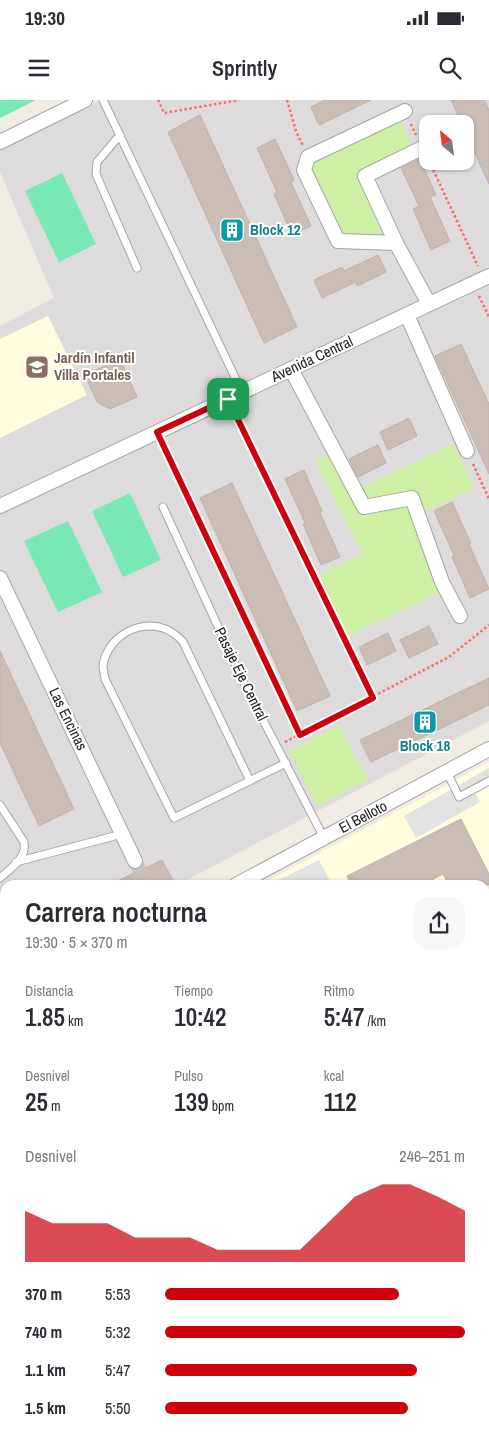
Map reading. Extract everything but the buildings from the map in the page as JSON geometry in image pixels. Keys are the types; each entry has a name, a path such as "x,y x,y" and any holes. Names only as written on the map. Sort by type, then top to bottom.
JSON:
{"street":[{"path":"0,142 75,102"},
{"path":"396,243 338,241 304,170 308,157 404,111"},
{"path":"419,149 365,176 396,243 428,304"},
{"name":"Avenida Central","path":"0,506 482,279"},
{"path":"406,315 467,451"},
{"path":"291,370 364,507 412,498 442,582 460,616"},
{"name":"Las Encinas","path":"0,578 135,861"},
{"name":"El Belloto","path":"247,880 489,749"}],"lane":[{"path":"103,100 242,392"},
{"path":"120,135 97,162 96,174 137,268"},
{"name":"Pasaje Eje Central","path":"163,507 244,684 324,838"},
{"path":"250,781 178,635 158,626 145,626 126,632 114,642 106,654 103,666 105,679 174,818 250,781 286,763"},
{"path":"447,772 459,797 489,781"},
{"path":"0,805 24,842 25,848 23,854 0,878"},
{"path":"16,862 122,834"}],"path":[{"path":"158,100 164,113 239,100"},
{"path":"287,100 296,132 308,157"},
{"path":"404,111 419,142"},
{"path":"432,170 482,279 489,317"},
{"path":"228,399 373,698"},
{"path":"157,432 300,735"},
{"path":"467,451 489,499"},
{"path":"277,746 449,657 489,625"}],"shaded area":[{"path":"100,100 489,100 489,721 187,880 0,880 0,326 54,298 0,172 0,150"},
{"name":"Jardín Infantil Villa Portales","path":"48,316 87,395 0,438 0,339"},
{"path":"489,762 489,880 269,880"},
{"path":"489,768 489,785 475,793 480,802 416,838 404,816"},
{"path":"319,860 329,880 279,880"}],"green space":[{"path":"0,100 36,100 0,118"},
{"path":"400,119 414,150 359,176 381,233 341,236 309,173 315,160"},
{"path":"62,173 96,244 59,262 25,191"},
{"path":"453,444 474,488 411,518 441,592 348,636 320,575 362,554 315,460 338,451 359,489"},
{"path":"130,493 161,560 123,577 92,511"},
{"path":"68,521 102,592 58,612 24,541"},
{"path":"339,725 368,780 317,806 289,751"}],"tunnel":[{"path":"135,861 144,880"}],"place":[{"name":"Block 12","path":"232,230"},
{"name":"Jardín Infantil Villa Portales","path":"37,367"},
{"name":"Block 18","path":"425,722"}],"route":[{"path":"228,399 373,698 300,735 157,432 228,399"}]}
